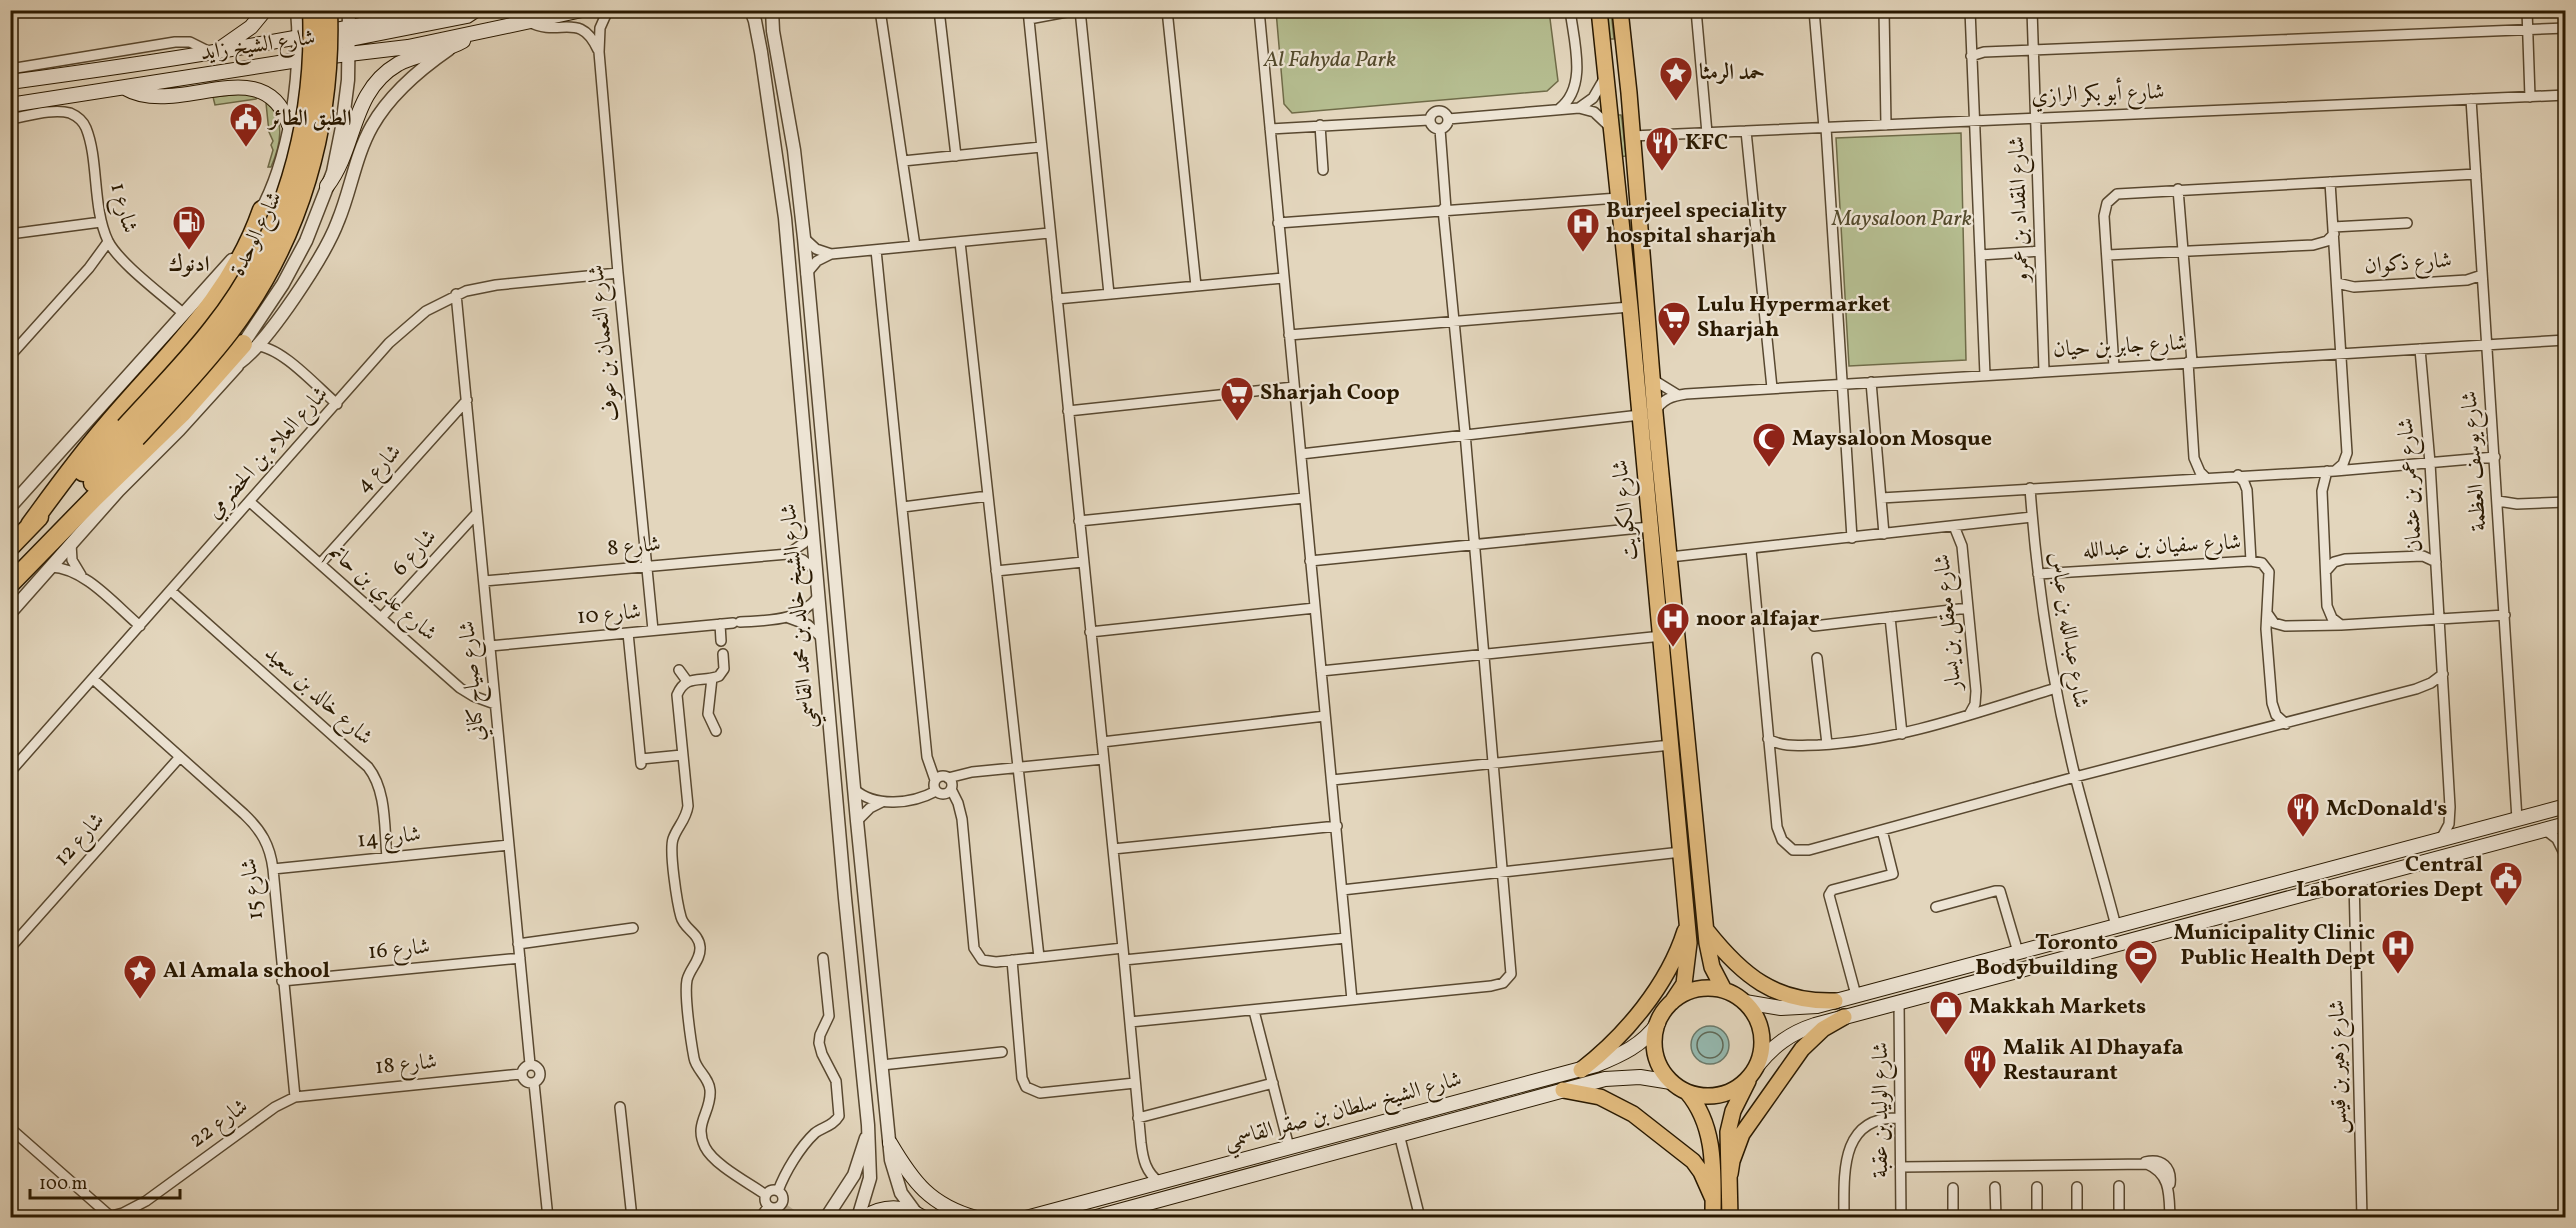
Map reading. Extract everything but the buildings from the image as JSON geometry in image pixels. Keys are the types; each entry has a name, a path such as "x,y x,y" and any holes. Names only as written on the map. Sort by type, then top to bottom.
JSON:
{"highway":[{"name":"شارع الوحدة","path":"130,432 214,327 247,278 269,237 293,171 302,138 312,68 312,10"},
{"name":"شارع الوحدة","path":"130,432 230,331 257,290 289,230 303,193 322,117 327,78 328,10"},
{"path":"30,525 108,424 196,326 216,300 248,246 262,210"},
{"path":"10,583 249,345"},
{"path":"10,547 30,525 130,432"},
{"path":"10,583 130,432"}],"main road":[{"path":"214,52 251,27 265,10"},
{"name":"شارع الشيخ زايد","path":"11,78 214,52 299,36 349,34 429,10"},
{"path":"298,60 315,47 349,34 467,16 476,10"},
{"name":"شارع الشيخ زايد","path":"10,105 46,107 125,88 298,60 348,56 408,46 582,10"},
{"name":"شارع الكويت","path":"1599,10 1630,307 1664,499 1706,930 1713,967 1724,990"},
{"name":"شارع الكويت","path":"1620,10 1629,93 1652,380 1644,465 1662,636 1687,923 1688,964 1684,984 1672,1002"},
{"path":"327,186 339,170 358,113 376,82 398,64 452,47 476,32"},
{"path":"1604,55 1610,54 1616,57 1621,80 1629,93"},
{"path":"125,88 141,95 159,98 240,87 259,89 280,106 289,125"},
{"path":"1644,465 1650,476 1656,504 1661,504 1664,499"},
{"path":"1745,1002 1781,1008 1799,1008 1834,1001 2565,806"},
{"path":"1730,1218 1728,1142 1730,1121 1737,1101 1754,1070 1762,1050 1762,1032 1756,1015 1745,1002 1724,990 1705,988 1687,992 1672,1002 1658,1023 1654,1038 1661,1069 1671,1082 1687,1092 1701,1096 1722,1094 1742,1085 1754,1070 1782,1040 1798,1031 2565,824"},
{"path":"1581,1070 1620,1036 1654,991 1670,966 1687,923"},
{"path":"1706,930 1739,967 1774,991 1802,1000 1834,1001"},
{"path":"2066,957 2062,953 2064,946 2098,931"},
{"path":"1730,1174 1732,1161 1742,1134 1802,1049 1823,1029 1844,1017"},
{"name":"شارع الشيخ سلطان بن صقر القاسمي","path":"1026,1218 1581,1070 1614,1058 1632,1048 1648,1037 1658,1023"},
{"name":"شارع الشيخ سلطان بن صقر القاسمي","path":"1093,1218 1563,1090 1623,1077 1671,1082"},
{"path":"1563,1090 1599,1097 1617,1104 1641,1120 1693,1161 1713,1199"},
{"path":"1687,1092 1700,1110 1708,1131 1713,1218"},
{"path":"890,1143 922,1190 947,1207 976,1218"},
{"path":"863,1218 882,1209 893,1208 920,1215"}],"street":[{"path":"10,507 230,262 262,210 281,167 289,125 298,60 297,10"},
{"path":"10,613 118,491 234,372 295,263 315,220 336,160 342,127 349,10"},
{"name":"شارع النعمان بن عوف","path":"608,10 600,28 599,52 653,630"},
{"name":"شارع الشيخ خالد بن محمد القاسمي","path":"751,10 761,52 788,251 845,898 872,1160 867,1195 858,1218"},
{"name":"شارع الشيخ خالد بن محمد القاسمي","path":"772,10 804,238 857,821 890,1143 895,1177 902,1193 920,1215"},
{"path":"880,10 915,246"},
{"path":"939,10 956,156"},
{"path":"1109,294 1078,10 1029,15 1049,233 1144,1164 1143,1176 1137,1187"},
{"path":"1167,10 1196,286"},
{"path":"1258,10 1352,1000"},
{"path":"1560,109 1570,99 1576,86 1570,10"},
{"path":"1696,10 1707,132"},
{"path":"1814,10 1825,128 1852,538"},
{"path":"1884,10 1886,125"},
{"path":"1970,10 1973,121 1986,375"},
{"name":"شارع المقداد بن عمرو","path":"2032,10 2044,371"},
{"path":"2527,10 2530,97"},
{"path":"529,22 548,29 569,26 579,28 592,38 599,52"},
{"path":"1971,56 1984,52 2565,28"},
{"path":"249,345 270,328 311,272 332,236 361,148 372,125 400,90 452,47"},
{"path":"1579,108 1598,91 1606,75"},
{"path":"767,93 772,89 779,93 783,111 789,121"},
{"name":"شارع أبو بكر الرازي","path":"1632,136 2565,95"},
{"name":"شارع يوسف العظمة","path":"2471,99 2517,819"},
{"name":"شارع 1","path":"10,119 46,107 78,117 84,126 101,222 108,242 125,262 184,314"},
{"path":"1448,119 1579,108 1594,112 1611,129"},
{"path":"1437,110 1443,111 1448,119 1447,124 1440,129 1434,128 1429,120 1431,114 1437,110"},
{"path":"1270,129 1429,120"},
{"path":"1320,125 1323,170"},
{"path":"1130,1023 1491,986 1508,980 1511,968 1444,209 1440,129"},
{"path":"1746,131 1772,388"},
{"path":"903,161 1041,147"},
{"path":"2114,367 2104,216 2107,202 2111,197 2123,191 2476,174"},
{"path":"2330,182 2347,453 2343,464 2331,471 2322,491 2329,612 2342,625"},
{"path":"2178,189 2194,459 2205,477"},
{"path":"1278,223 1618,198"},
{"path":"10,234 101,222"},
{"path":"2333,231 2407,222"},
{"path":"2108,255 2313,245 2327,242 2333,231"},
{"path":"806,274 817,261 831,254 1049,233"},
{"path":"804,238 816,249 831,254"},
{"path":"10,356 89,268 108,242"},
{"path":"960,242 1016,768 1039,957"},
{"path":"876,250 927,757 935,780 936,791"},
{"path":"1980,255 2040,251"},
{"name":"شارع العلاء بن الحضرمي","path":"10,772 399,333 426,311 456,294 496,285 618,273"},
{"name":"شارع ذكوان","path":"2337,283 2350,287 2365,287 2467,280 2482,275"},
{"path":"1057,299 1283,278"},
{"name":"شارع صياح كناني","path":"456,294 530,1064"},
{"path":"1289,335 1630,307"},
{"path":"270,328 272,340 278,352"},
{"name":"شارع جابر بن حيان","path":"1678,395 2565,340"},
{"path":"249,345 278,352 337,404"},
{"name":"شارع عمر بن عثمان","path":"2420,348 2430,463 2451,816 2441,840"},
{"path":"1652,380 1678,395"},
{"path":"1871,382 1884,534"},
{"path":"1068,411 1294,387"},
{"path":"1301,454 1465,433 1648,414 1664,401 1678,395"},
{"name":"شارع 4","path":"320,564 467,400"},
{"path":"1881,498 2331,471 2495,457"},
{"path":"2238,475 2247,490 2251,561"},
{"name":"شارع عبدالله بن عباس","path":"2030,488 2038,574 2056,688 2075,777 2116,926"},
{"path":"903,507 988,496"},
{"path":"1079,521 1304,498"},
{"path":"2498,501 2517,504 2565,502"},
{"name":"شارع عدي بن حاتم","path":"250,502 460,688 473,696 495,704"},
{"name":"شارع 6","path":"381,618 477,513"},
{"path":"1670,557 2032,517"},
{"name":"شارع معقل بن يسار","path":"1954,526 1962,546 1976,698 1969,715"},
{"path":"1310,561 1650,527"},
{"path":"788,554 804,543 812,533"},
{"path":"71,544 72,560 82,577"},
{"path":"1752,549 1777,827 1786,846 1801,851 2075,777 2424,687 2443,674"},
{"path":"788,554 803,560 815,570"},
{"name":"شارع 8","path":"484,581 788,554"},
{"path":"2326,571 2334,562 2345,559 2418,556 2436,562"},
{"name":"شارع سفيان بن عبدالله","path":"2038,574 2251,561 2262,563 2269,572 2267,614 2271,703 2276,715 2286,723"},
{"path":"996,571 1083,562"},
{"path":"51,567 65,568 82,577 140,626"},
{"name":"شارع خالد بن سعيد","path":"171,591 368,767 375,776 380,789 387,857"},
{"name":"شارع 10","path":"490,646 789,618 806,610 819,596"},
{"path":"1090,632 1315,608"},
{"path":"1814,626 1968,608"},
{"path":"2267,614 2279,626 2342,625 2505,615"},
{"path":"1890,617 1902,734"},
{"path":"789,618 808,625 823,638"},
{"path":"720,624 721,641"},
{"path":"628,633 641,762 682,755"},
{"path":"1321,671 1662,636"},
{"path":"723,654 722,673 712,678 687,681 676,700 688,806 683,823 674,838 672,850 681,918 696,935 700,947 698,960 690,972 687,986 694,1059 710,1087 710,1101 701,1123 702,1139 715,1159 766,1195"},
{"path":"1817,658 1827,744"},
{"path":"679,670 687,681"},
{"path":"712,678 708,714 716,731"},
{"name":"شارع 15","path":"93,679 257,828 267,844 273,869 295,1097"},
{"path":"1768,739 1789,746 1827,744 1902,734 2056,688"},
{"path":"1102,742 1325,716"},
{"path":"1332,780 1671,745"},
{"name":"شارع 12","path":"10,948 179,758"},
{"path":"935,780 941,776 948,778 972,772 1103,759"},
{"path":"948,778 952,783 951,789 962,819 976,955 988,963 1123,948"},
{"path":"854,789 870,799 882,802 916,799 936,791 942,794 951,789"},
{"path":"857,821 870,808 882,802"},
{"path":"1113,849 1337,826"},
{"path":"2544,829 2557,839 2564,853"},
{"path":"1856,995 1828,895 1832,890 1893,874 1882,830"},
{"path":"2565,841 2565,938"},
{"name":"شارع 14","path":"273,869 509,845"},
{"path":"1342,890 1681,852"},
{"name":"شارع زهير بن قيس","path":"2354,880 2362,1218"},
{"path":"1936,907 2000,891 2018,952"},
{"path":"845,898 854,931 859,934 868,930"},
{"path":"518,944 633,928"},
{"path":"1124,960 1346,938"},
{"name":"شارع 16","path":"282,981 520,958"},
{"path":"778,1191 809,1140 818,1131 833,1124 839,1116 836,1081 819,1043 820,1035 829,1016 823,958"},
{"path":"1012,960 1022,1078 1026,1087 1040,1093 1135,1083"},
{"name":"شارع الوليد بن عقبة","path":"1899,1002 1901,1218"},
{"path":"1254,1011 1289,1147"},
{"path":"882,1065 1002,1052"},
{"path":"530,1064 540,1070 539,1079 534,1083 524,1080 521,1074 530,1064"},
{"name":"شارع 18","path":"295,1097 521,1074"},
{"path":"534,1083 548,1218"},
{"path":"1138,1118 1273,1083"},
{"name":"شارع 22","path":"107,1217 134,1213 275,1107 295,1097"},
{"path":"620,1107 632,1218"},
{"path":"1844,1218 1845,1160 1853,1140 1861,1131 1879,1120 1900,1118"},
{"path":"826,1218 850,1184 861,1158 868,1125"},
{"path":"10,1128 107,1217"},
{"path":"1399,1134 1420,1218"},
{"path":"1901,1167 2139,1163 2154,1160 2164,1164 2170,1174 2170,1218"},
{"path":"1144,1164 1159,1182"},
{"path":"850,1184 860,1188 867,1195"},
{"path":"2119,1186 2119,1218"},
{"path":"2037,1187 2037,1218"},
{"path":"2077,1187 2078,1218"},
{"path":"1953,1188 1953,1218"},
{"path":"1995,1188 1996,1218"},
{"path":"771,1190 778,1191 783,1199 783,1207 775,1209 768,1207 765,1202 766,1195 771,1190"},
{"path":"760,1218 768,1207"}],"green space":[{"name":"Al Fahyda Park","path":"1276,11 1549,11 1558,81 1547,91 1292,113 1284,104"},
{"path":"1606,11 1611,11 1614,39 1609,39"},
{"path":"259,94 256,99 215,105 213,97"},
{"path":"266,103 277,117 280,133 271,167 268,167 273,141 269,132"},
{"path":"1616,115 1621,115 1626,156 1620,157"},
{"name":"Maysaloon Park","path":"1961,133 1966,360 1849,366 1836,138"}],"water":[{"path":"1710,1026 1723,1032 1729,1045 1723,1058 1710,1064 1697,1058 1691,1045 1697,1032"}],"tunnel":[{"path":"785,1209 798,1218"}],"place":[{"name":"حمد الرمثا","path":"1676,102"},
{"name":"الطبق الطائر","path":"246,148"},
{"name":"KFC","path":"1662,172"},
{"name":"ادنوك","path":"189,251"},
{"name":"Burjeel speciality hospital sharjah","path":"1583,253"},
{"name":"Lulu Hypermarket Sharjah","path":"1674,347"},
{"name":"Sharjah Coop","path":"1237,422"},
{"name":"Maysaloon Mosque","path":"1769,468"},
{"name":"noor alfajar","path":"1673,648"},
{"name":"McDonald's","path":"2303,838"},
{"name":"Central Laboratories Dept","path":"2506,907"},
{"name":"Municipality Clinic Public Health Dept","path":"2398,975"},
{"name":"Toronto Bodybuilding","path":"2141,985"},
{"name":"Al Amala school","path":"140,1000"},
{"name":"Makkah Markets","path":"1946,1036"},
{"name":"Malik Al Dhayafa Restaurant","path":"1980,1090"}]}
